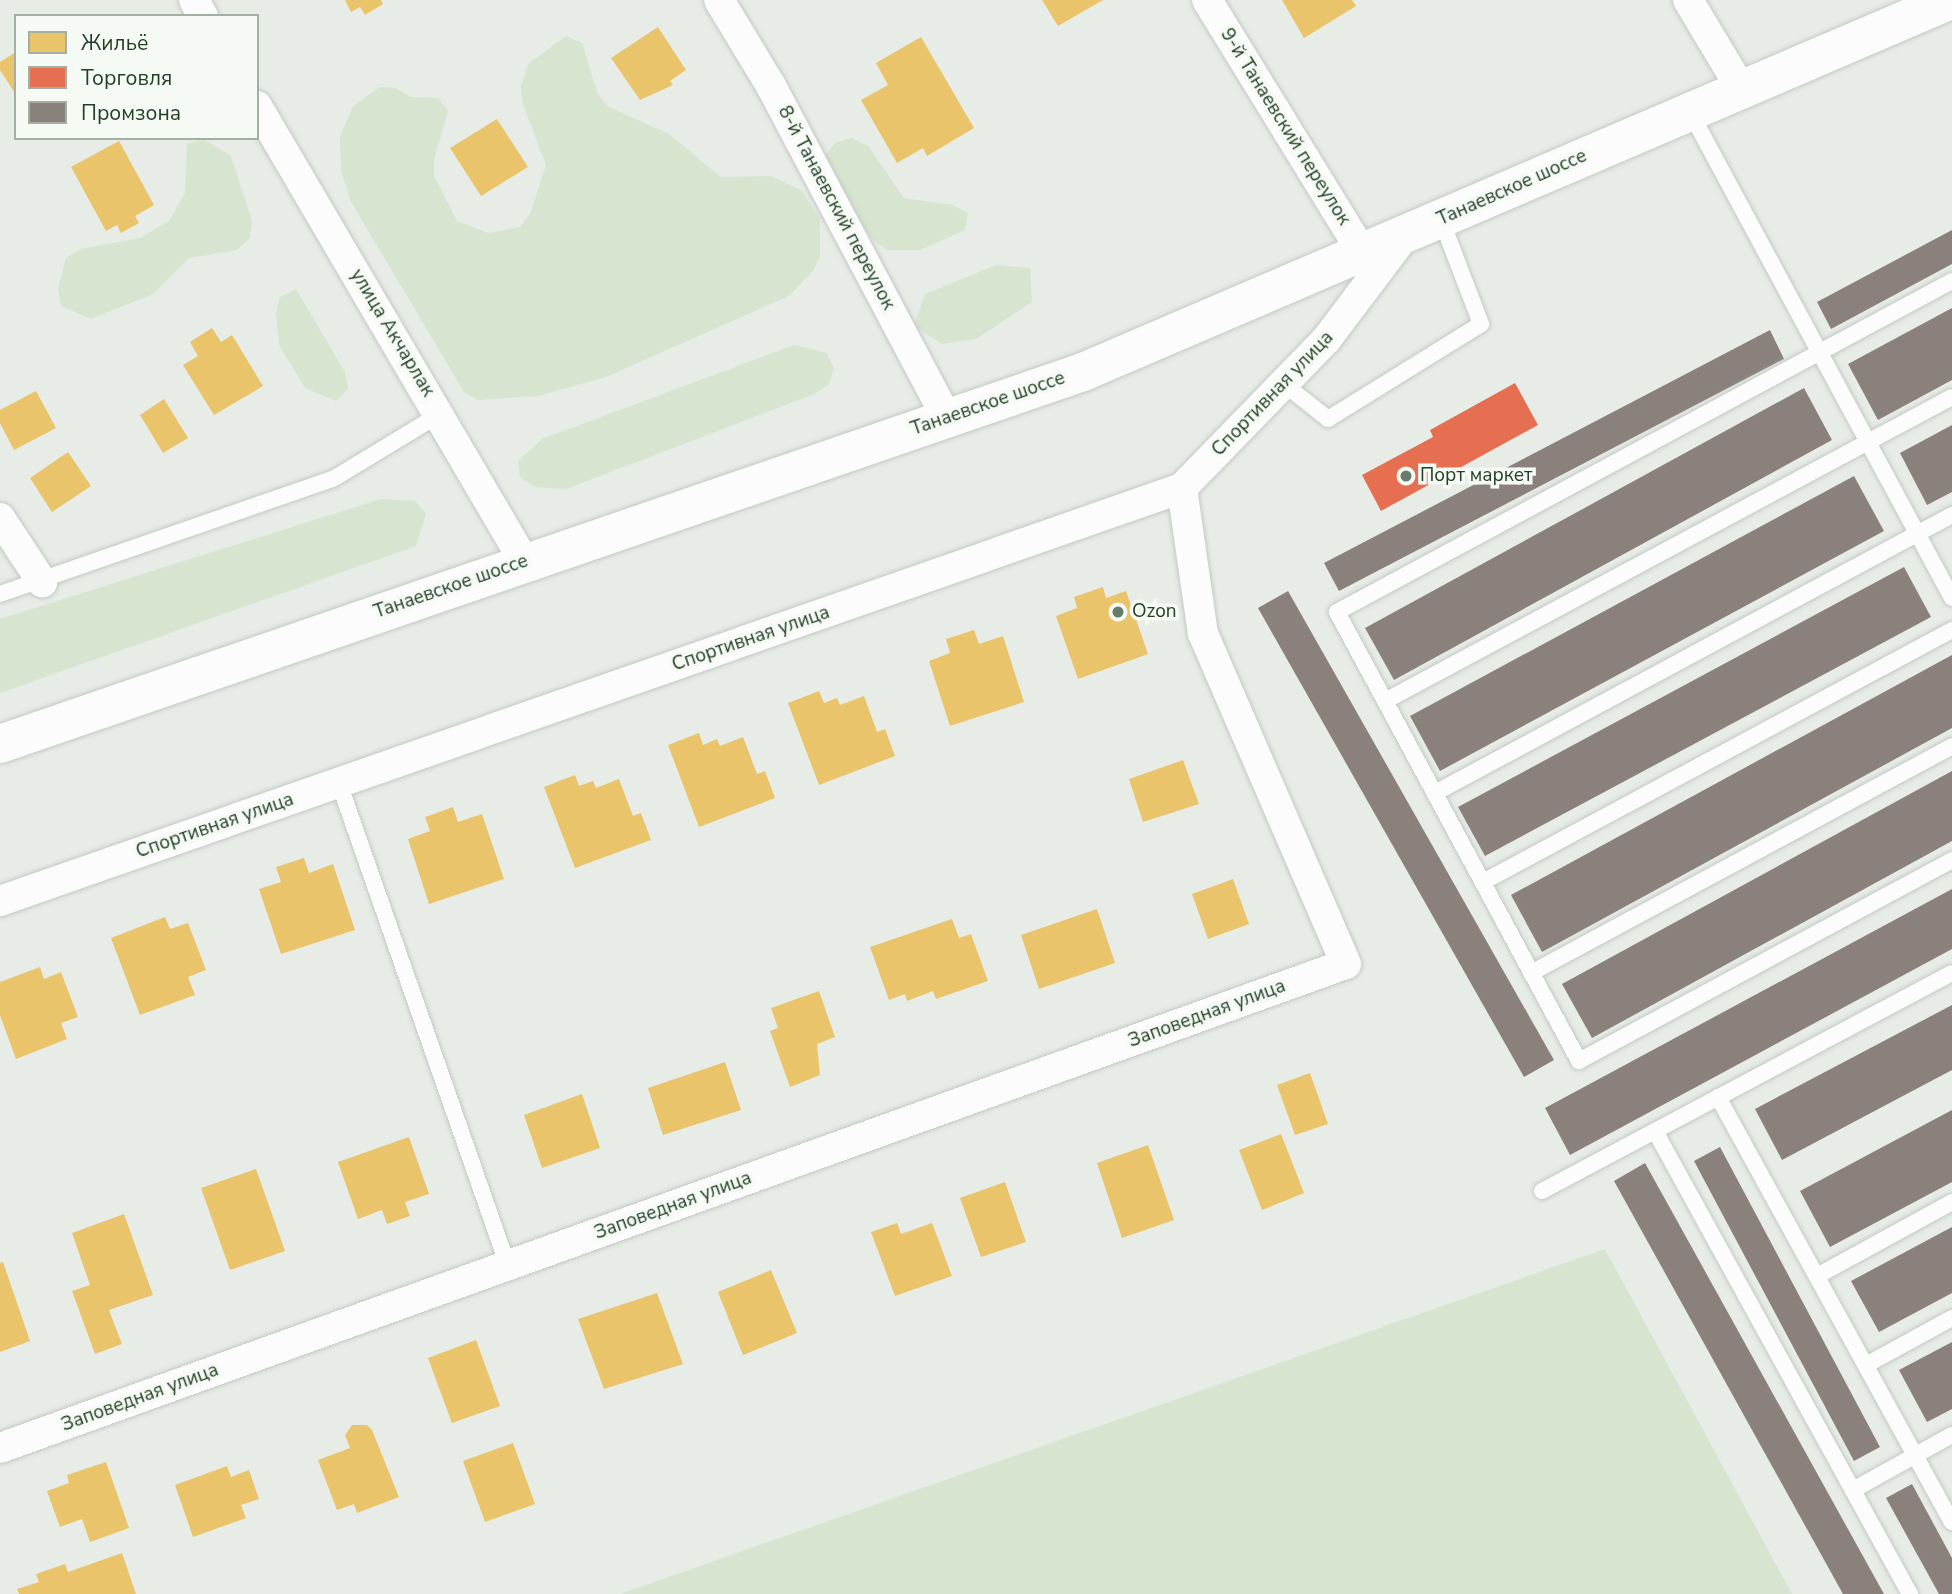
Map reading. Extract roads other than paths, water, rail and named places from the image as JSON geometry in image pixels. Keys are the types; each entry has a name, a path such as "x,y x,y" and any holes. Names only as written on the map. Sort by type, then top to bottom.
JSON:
{"street":[{"name":"8-й Танаевский переулок","path":"719,0 771,86 947,418"},
{"name":"9-й Танаевский переулок","path":"1207,0 1363,254"},
{"path":"1688,0 1740,87"},
{"name":"Танаевское шоссе","path":"0,744 524,561 1083,372 1363,254 1740,87 1951,0"},
{"name":"улица Акчарлак","path":"259,109 524,561"},
{"name":"Спортивная улица","path":"0,901 1182,488 1326,340 1405,235"},
{"name":"Заповедная улица","path":"0,1448 1346,964 1203,634 1182,488"},
{"path":"0,518 42,582"}],"lane":[{"path":"1689,110 1952,598"},
{"path":"1284,384 1328,419 1481,324 1440,219"},
{"path":"1952,281 1337,612 1579,1061 1952,860"},
{"path":"1385,701 1952,397"},
{"path":"0,594 42,582 333,479 440,414"},
{"path":"1434,793 1952,515"},
{"path":"1482,882 1952,630"},
{"path":"1531,973 1952,746"},
{"path":"339,783 508,1266"},
{"path":"1542,1191 1952,973"},
{"path":"1718,1097 1952,1522"},
{"path":"1655,1131 1910,1594"},
{"path":"1817,1276 1952,1202"},
{"path":"1866,1365 1952,1318"},
{"path":"1853,1490 1952,1435"}],"place":[{"name":"Порт маркет","path":"1406,476"},
{"name":"Ozon","path":"1118,612"}]}
